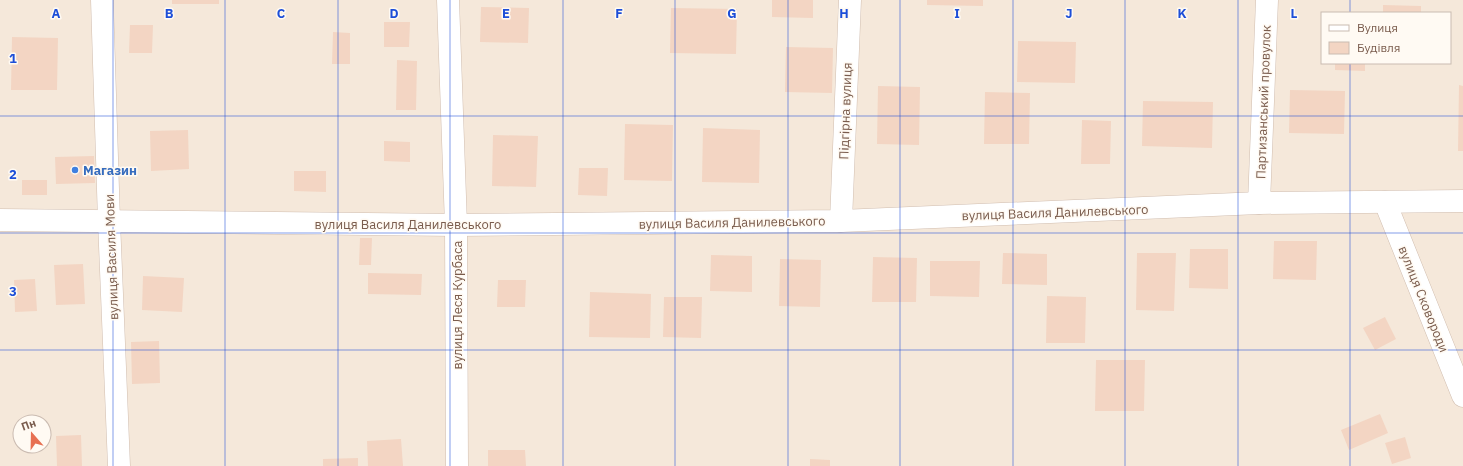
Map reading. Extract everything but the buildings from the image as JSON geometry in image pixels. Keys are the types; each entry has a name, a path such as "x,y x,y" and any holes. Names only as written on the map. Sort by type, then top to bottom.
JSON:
{"street":[{"name":"вулиця Василя Мови","path":"102,0 119,466"},
{"name":"вулиця Леся Курбаса","path":"448,0 456,225 457,466"},
{"name":"Підгірна вулиця","path":"841,221 850,0"},
{"name":"Партизанський провулок","path":"1259,203 1267,0"},
{"name":"вулиця Василя Данилевського","path":"0,220 456,225 841,221 1259,203 1463,201"},
{"name":"вулиця Сковороди","path":"1384,202 1463,396"}],"shaded area":[{"path":"0,0 1463,0 1463,466 0,466"}],"place":[{"name":"Магазин","path":"75,170"}]}
